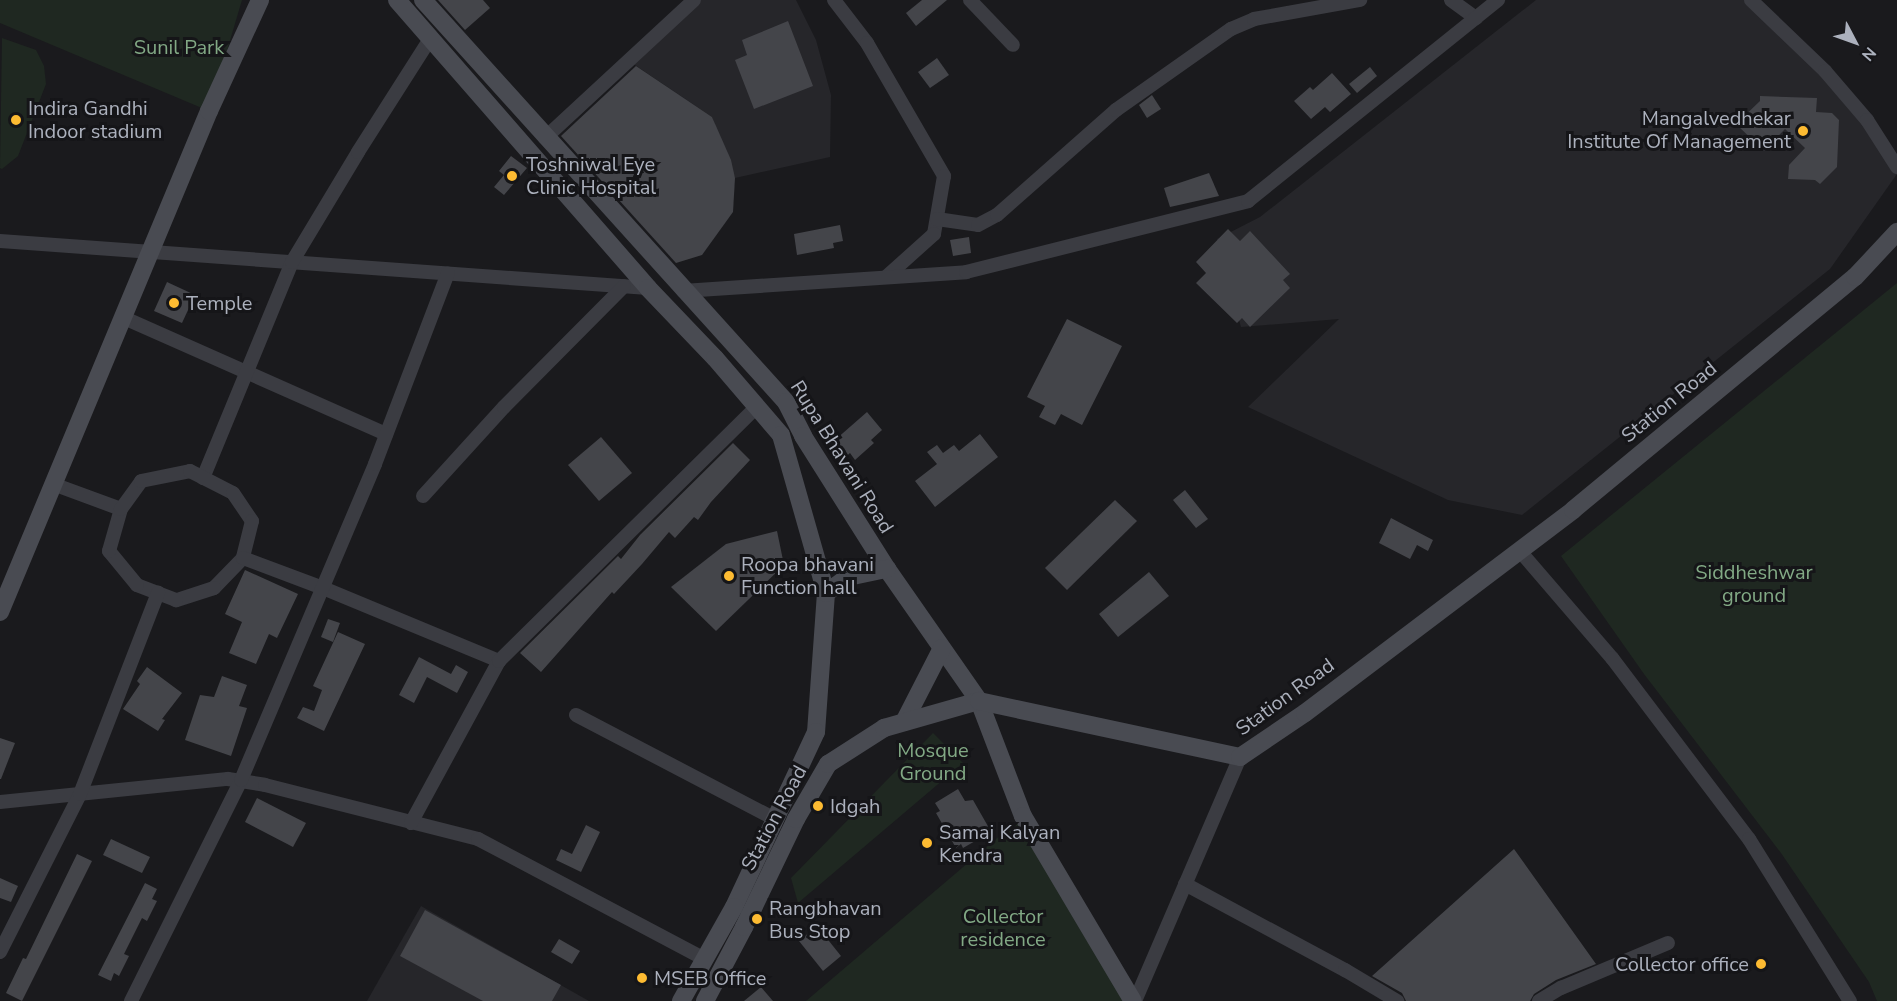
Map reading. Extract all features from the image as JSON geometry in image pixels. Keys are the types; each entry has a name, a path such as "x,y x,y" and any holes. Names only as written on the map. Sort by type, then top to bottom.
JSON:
{"main road":[{"path":"0,612 149,252 209,111 260,0"},
{"path":"397,0 648,288 715,358 781,435 826,593 816,732 734,907 681,1001"},
{"name":"Rupa Bhavani Road","path":"423,0 683,291 786,402 803,436 887,569 979,701 1023,816 1134,1001"},
{"name":"Station Road","path":"705,1001 796,819 828,764 884,728 979,701 1240,757 1305,713 1573,510 1855,277 1897,232"},
{"path":"826,593 849,577 887,569"},
{"path":"904,723 942,648"}],"street":[{"path":"545,138 694,0"},
{"path":"834,0 867,43 944,176 934,234 886,278"},
{"path":"970,0 1013,45"},
{"path":"937,219 978,225 997,215 1116,110 1231,29 1254,19 1360,0"},
{"path":"1451,0 1476,18"},
{"path":"683,291 966,273 1248,201 1498,0"},
{"path":"1752,0 1825,71 1867,120 1897,168"},
{"path":"203,478 292,262 430,39"},
{"path":"0,241 648,288"},
{"path":"131,1001 241,780 386,434 448,273"},
{"path":"423,496 504,407 624,286"},
{"path":"122,317 386,434"},
{"path":"411,823 499,661 757,406"},
{"path":"190,471 203,478 233,493 252,521 243,558 214,588 176,600 137,585 109,551 121,509 141,481 190,471"},
{"path":"53,484 121,509"},
{"path":"1519,550 1612,658 1749,838 1850,1001"},
{"path":"243,558 323,588 499,661"},
{"path":"0,952 80,794 158,593"},
{"path":"576,715 775,819"},
{"path":"1134,1001 1240,757"},
{"path":"0,802 228,779 241,780 478,839 705,959"},
{"path":"1185,885 1345,970 1396,1001"},
{"path":"1539,1001 1561,988 1668,943"}],"shaded area":[{"path":"694,0 796,0 816,40 831,95 830,157 735,178 712,117 629,61"},
{"path":"1536,0 1747,0 1825,71 1897,167 1897,174 1830,269 1522,515 1448,500 1248,407 1339,319 1241,327 1217,239 1260,217"},
{"path":"421,906 589,1001 367,1001"}],"green space":[{"name":"Sunil Park","path":"0,0 242,0 209,111 0,23"},
{"name":"Indira Gandhi Indoor stadium","path":"2,38 36,50 44,66 46,84 18,156 2,169 0,168"},
{"name":"Siddheshwar ground","path":"1897,283 1897,1001 1877,1001 1869,982 1781,853 1644,674 1561,556"},
{"name":"Mosque Ground","path":"933,733 963,763 798,903 791,878"},
{"name":"Collector residence","path":"1023,816 1128,1001 806,1001"}],"building":[{"path":"438,0 483,0 490,8 465,30"},
{"path":"922,0 947,0 916,26 906,13"},
{"path":"788,21 813,86 754,109 735,60 747,55 742,40"},
{"path":"937,58 949,75 930,88 918,72"},
{"path":"636,66 712,117 731,160 735,178 733,212 702,255 676,263 561,136"},
{"path":"1370,67 1377,76 1357,93 1349,84"},
{"path":"1332,73 1351,94 1330,112 1325,107 1311,119 1294,101 1310,87 1313,90"},
{"path":"1152,95 1161,109 1147,118 1139,105"},
{"path":"1760,96 1817,98 1816,112 1832,113 1839,120 1837,167 1820,184 1815,180 1788,179 1789,165 1805,148 1785,129 1764,151 1736,124 1760,101"},
{"path":"511,156 527,168 504,195 494,187 504,175 499,171"},
{"path":"1209,173 1219,196 1170,207 1164,188"},
{"path":"840,225 843,241 833,243 834,248 797,255 794,234"},
{"path":"1228,229 1240,241 1250,231 1290,274 1283,280 1290,288 1250,327 1242,318 1237,323 1196,283 1206,273 1196,262"},
{"path":"969,237 971,253 953,256 950,240"},
{"name":"Temple","path":"167,282 195,295 182,323 154,311"},
{"path":"1067,319 1122,346 1082,425 1061,414 1055,425 1039,417 1045,406 1027,397"},
{"path":"867,412 882,430 871,440 874,443 855,460 850,453 840,462 827,447"},
{"path":"980,434 998,457 935,507 915,481 937,464 927,452 937,445 943,453 954,445 959,451"},
{"path":"601,437 632,473 599,501 568,465"},
{"path":"733,443 750,460 711,502 698,520 694,517 675,538 669,532 541,672 520,653 618,556 621,559 640,535"},
{"path":"1185,490 1208,519 1196,528 1173,500"},
{"path":"1115,500 1137,521 1067,590 1045,568"},
{"path":"1391,518 1433,540 1428,551 1417,545 1410,559 1379,543"},
{"name":"Roopa bhavani Function hall","path":"777,531 784,565 716,631 671,587 726,544"},
{"path":"245,570 298,594 277,638 269,634 256,664 229,653 242,622 225,614"},
{"path":"1149,572 1169,596 1118,637 1099,614"},
{"path":"328,619 340,623 333,642 321,637"},
{"path":"338,632 365,644 324,731 297,718 303,707 314,711 322,690 313,686"},
{"path":"419,657 451,674 456,665 468,672 457,693 427,677 414,703 399,695"},
{"path":"147,667 182,693 162,719 165,720 158,731 123,709 140,684 137,681"},
{"path":"222,676 247,685 239,706 247,708 231,756 185,740 200,695 214,697"},
{"path":"0,738 15,743 1,779 0,779"},
{"path":"958,789 965,801 973,800 989,828 982,832 984,836 963,848 961,844 956,848 936,813 940,811 935,803"},
{"path":"257,798 306,823 293,847 245,822"},
{"path":"586,825 600,832 581,872 556,860 561,849 572,854"},
{"path":"111,839 150,857 142,873 103,855"},
{"path":"1514,849 1596,964 1556,980 1534,994 1530,1001 1406,1001 1402,993 1372,976"},
{"path":"77,854 92,861 22,1001 6,993 23,958 26,959"},
{"path":"0,878 18,886 11,902 0,898"},
{"path":"145,883 157,889 152,899 157,901 147,921 142,918 124,954 129,956 119,976 114,973 111,981 98,975"},
{"path":"425,910 561,985 552,1001 483,1001 400,956"},
{"path":"817,926 841,956 823,971 799,941"},
{"path":"559,939 580,951 572,964 551,952"},
{"path":"761,987 773,1001 744,1001"}],"place":[{"name":"Indira Gandhi Indoor stadium","path":"16,120"},
{"name":"Mangalvedhekar Institute Of Management","path":"1803,131"},
{"name":"Toshniwal Eye Clinic Hospital","path":"512,176"},
{"name":"Temple","path":"174,303"},
{"name":"Roopa bhavani Function hall","path":"729,576"},
{"name":"Idgah","path":"818,806"},
{"name":"Samaj Kalyan Kendra","path":"927,843"},
{"name":"Rangbhavan Bus Stop","path":"757,919"},
{"name":"Collector office","path":"1761,964"},
{"name":"MSEB Office","path":"642,978"}]}
